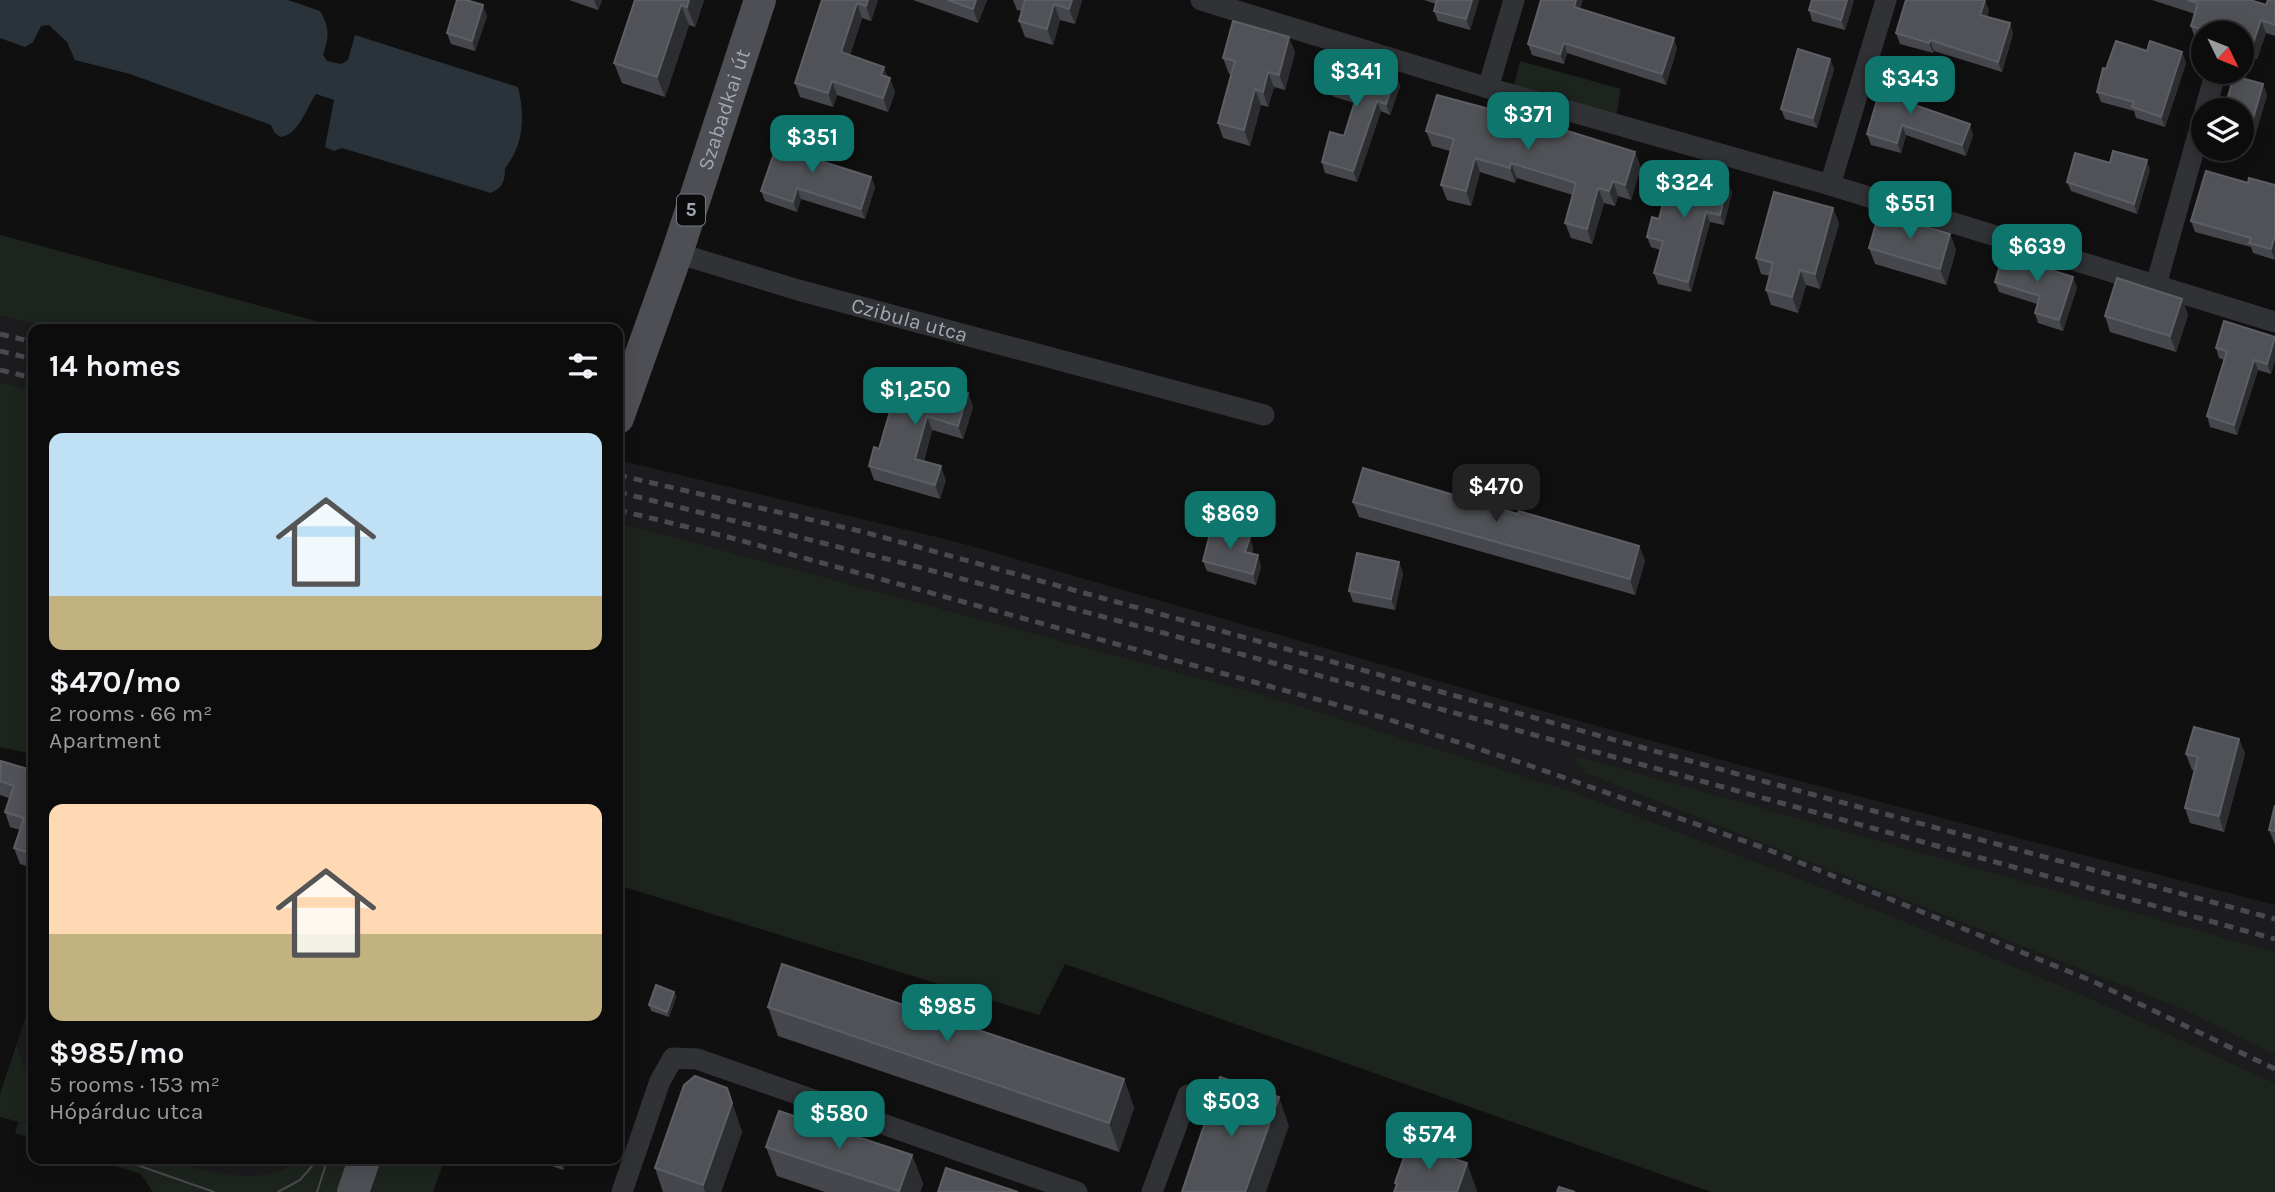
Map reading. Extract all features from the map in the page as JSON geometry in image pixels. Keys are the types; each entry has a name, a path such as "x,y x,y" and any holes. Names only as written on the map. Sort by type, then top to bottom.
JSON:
{"main road":[{"name":"Szabadkai út","path":"623,404 677,253 760,0"},
{"path":"353,1192 363,1164"}],"street":[{"path":"1201,0 1488,88 1830,185 2275,322"},
{"path":"1488,88 1514,0"},
{"path":"1830,185 1886,0"},
{"path":"2156,285 2191,160"},
{"name":"Czibula utca","path":"677,253 797,290 1264,415"},
{"path":"622,1192 660,1081 673,1058 697,1059 1077,1192"},
{"path":"1152,1192 1188,1095"}],"shaded area":[{"path":"0,0 288,0 320,11 327,28 323,55 327,61 341,64 348,60 355,35 518,87 522,108 519,140 505,168 502,183 491,193 342,148 334,151 325,147 334,100 316,94 297,126 287,135 280,137 271,125 130,74 75,60 67,42 49,25 41,26 33,42 25,47 0,38"},
{"path":"1520,61 1621,89 1616,116 1514,85"},
{"path":"0,235 327,324 35,324 0,316"},
{"path":"0,316 35,324 28,324 28,390 0,382"},
{"path":"0,382 28,390 28,753 0,747"},
{"path":"623,461 957,542 1532,708 2275,905 2275,952 1573,756 1585,773 2186,1011 2275,1055 2275,1083 2088,997 1811,883 1574,792 1271,697 623,523"},
{"path":"623,523 1271,697 1574,792 1811,883 2088,997 2275,1083 2275,1192 1711,1192 1065,964 1039,1015 623,887"},
{"path":"1572,755 2275,952 2275,1055 2186,1011 1585,773"},
{"path":"28,1011 28,1078 17,1043"},
{"path":"17,1043 28,1078 28,1137 15,1133 19,1122 0,1117 0,1094"},
{"path":"110,1164 174,1164 250,1176 268,1174 293,1164 443,1164 433,1192 153,1192 141,1174"},
{"path":"168,1164 297,1164 277,1183 254,1188 235,1186"}],"building":[{"path":"457,0 483,5 472,41 447,33"},
{"path":"635,0 689,0 687,7 681,5 657,77 614,63"},
{"path":"822,0 868,0 866,6 857,3 841,52 884,67 881,75 890,78 883,98 832,81 828,93 795,83"},
{"path":"948,0 976,0 973,9"},
{"path":"1025,0 1072,0 1069,9 1054,4 1047,29 1019,21"},
{"path":"1437,0 1472,0 1466,19 1434,11"},
{"path":"1541,0 1576,0 1574,7 1674,38 1662,74 1564,43 1560,54 1528,44"},
{"path":"1812,0 1847,0 1841,20 1809,10"},
{"path":"1906,0 1985,0 1980,15 2010,23 1998,62 1930,40 1929,43 1896,33"},
{"path":"2187,0 2250,0 2266,5 2268,0 2275,0 2275,25 2261,20 2254,40 2254,21 2193,21 2198,3"},
{"path":"1233,21 1289,37 1279,75 1268,72 1263,92 1255,89 1244,130 1218,123 1235,61 1223,58"},
{"path":"2116,41 2147,51 2150,41 2182,52 2161,117 2132,107 2134,102 2097,92 2103,68 2106,69"},
{"path":"1798,49 1830,59 1813,118 1781,109"},
{"path":"1337,57 1396,76 1386,104 1377,101 1353,171 1322,162 1330,132 1344,136 1357,95 1328,85"},
{"path":"1884,77 1914,85 1909,103 1970,124 1962,145 1902,125 1897,143 1867,134"},
{"path":"2254,82 2263,84 2254,115 2254,98 2228,98 2232,84 2254,84"},
{"path":"1437,95 1635,152 1625,185 1613,181 1609,191 1598,188 1587,229 1565,223 1576,183 1511,163 1510,168 1475,158 1466,191 1441,185 1454,139 1426,131"},
{"path":"781,133 813,144 808,157 871,177 861,209 797,188 793,202 761,191"},
{"path":"2113,151 2147,160 2134,204 2067,182 2075,153 2110,163"},
{"path":"1672,168 1728,182 1720,215 1706,212 1688,282 1654,273 1663,241 1647,237 1652,217 1659,219"},
{"path":"2206,171 2248,183 2249,178 2275,185 2275,235 2271,249 2249,243 2251,238 2191,221"},
{"path":"1774,192 1833,208 1815,274 1800,270 1792,297 1766,290 1773,263 1756,258"},
{"path":"1879,213 1950,234 1940,269 1869,248"},
{"path":"2003,255 2073,277 2059,320 2035,313 2040,296 1995,282"},
{"path":"2117,278 2182,299 2170,336 2105,316"},
{"path":"2224,321 2275,337 2267,364 2254,360 2234,425 2207,416 2227,351 2216,348"},
{"path":"901,374 968,393 958,426 927,416 915,459 941,466 935,485 869,466 874,447 879,449"},
{"path":"1363,468 1518,514 1519,511 1639,546 1630,579 1353,502"},
{"path":"1212,526 1250,537 1245,552 1258,555 1253,574 1203,561"},
{"path":"1357,553 1399,562 1391,599 1349,591"},
{"path":"2194,727 2239,739 2219,816 2185,808 2198,757 2186,754"},
{"path":"1,761 28,769 28,852 14,848 24,818 5,812 14,786 0,781"},
{"path":"2275,805 2275,831 2269,830"},
{"path":"782,964 1124,1079 1109,1123 768,1007"},
{"path":"656,985 674,992 667,1012 649,1005"},
{"path":"695,1076 727,1088 732,1103 703,1185 655,1168 684,1085"},
{"path":"1220,1077 1279,1097 1245,1192 1182,1192"},
{"path":"779,1111 912,1155 899,1191 766,1147"},
{"path":"1409,1143 1467,1163 1457,1192 1394,1192"},
{"path":"946,1168 1018,1192 938,1192"},
{"path":"1559,1187 1575,1192 1557,1192"}],"tram line":[{"path":"134,1164 214,1192"},
{"path":"278,1192 300,1180 314,1164"},
{"path":"317,1192 326,1164"}],"railway":[{"path":"0,334 28,341"},
{"path":"0,351 28,358"},
{"path":"0,370 28,377"},
{"path":"623,476 864,532 1770,783 2275,919"},
{"path":"623,493 907,564 1197,642 2275,939"},
{"path":"623,511 728,537 1381,717 1528,765 1764,848 2090,980 2275,1069"}]}
